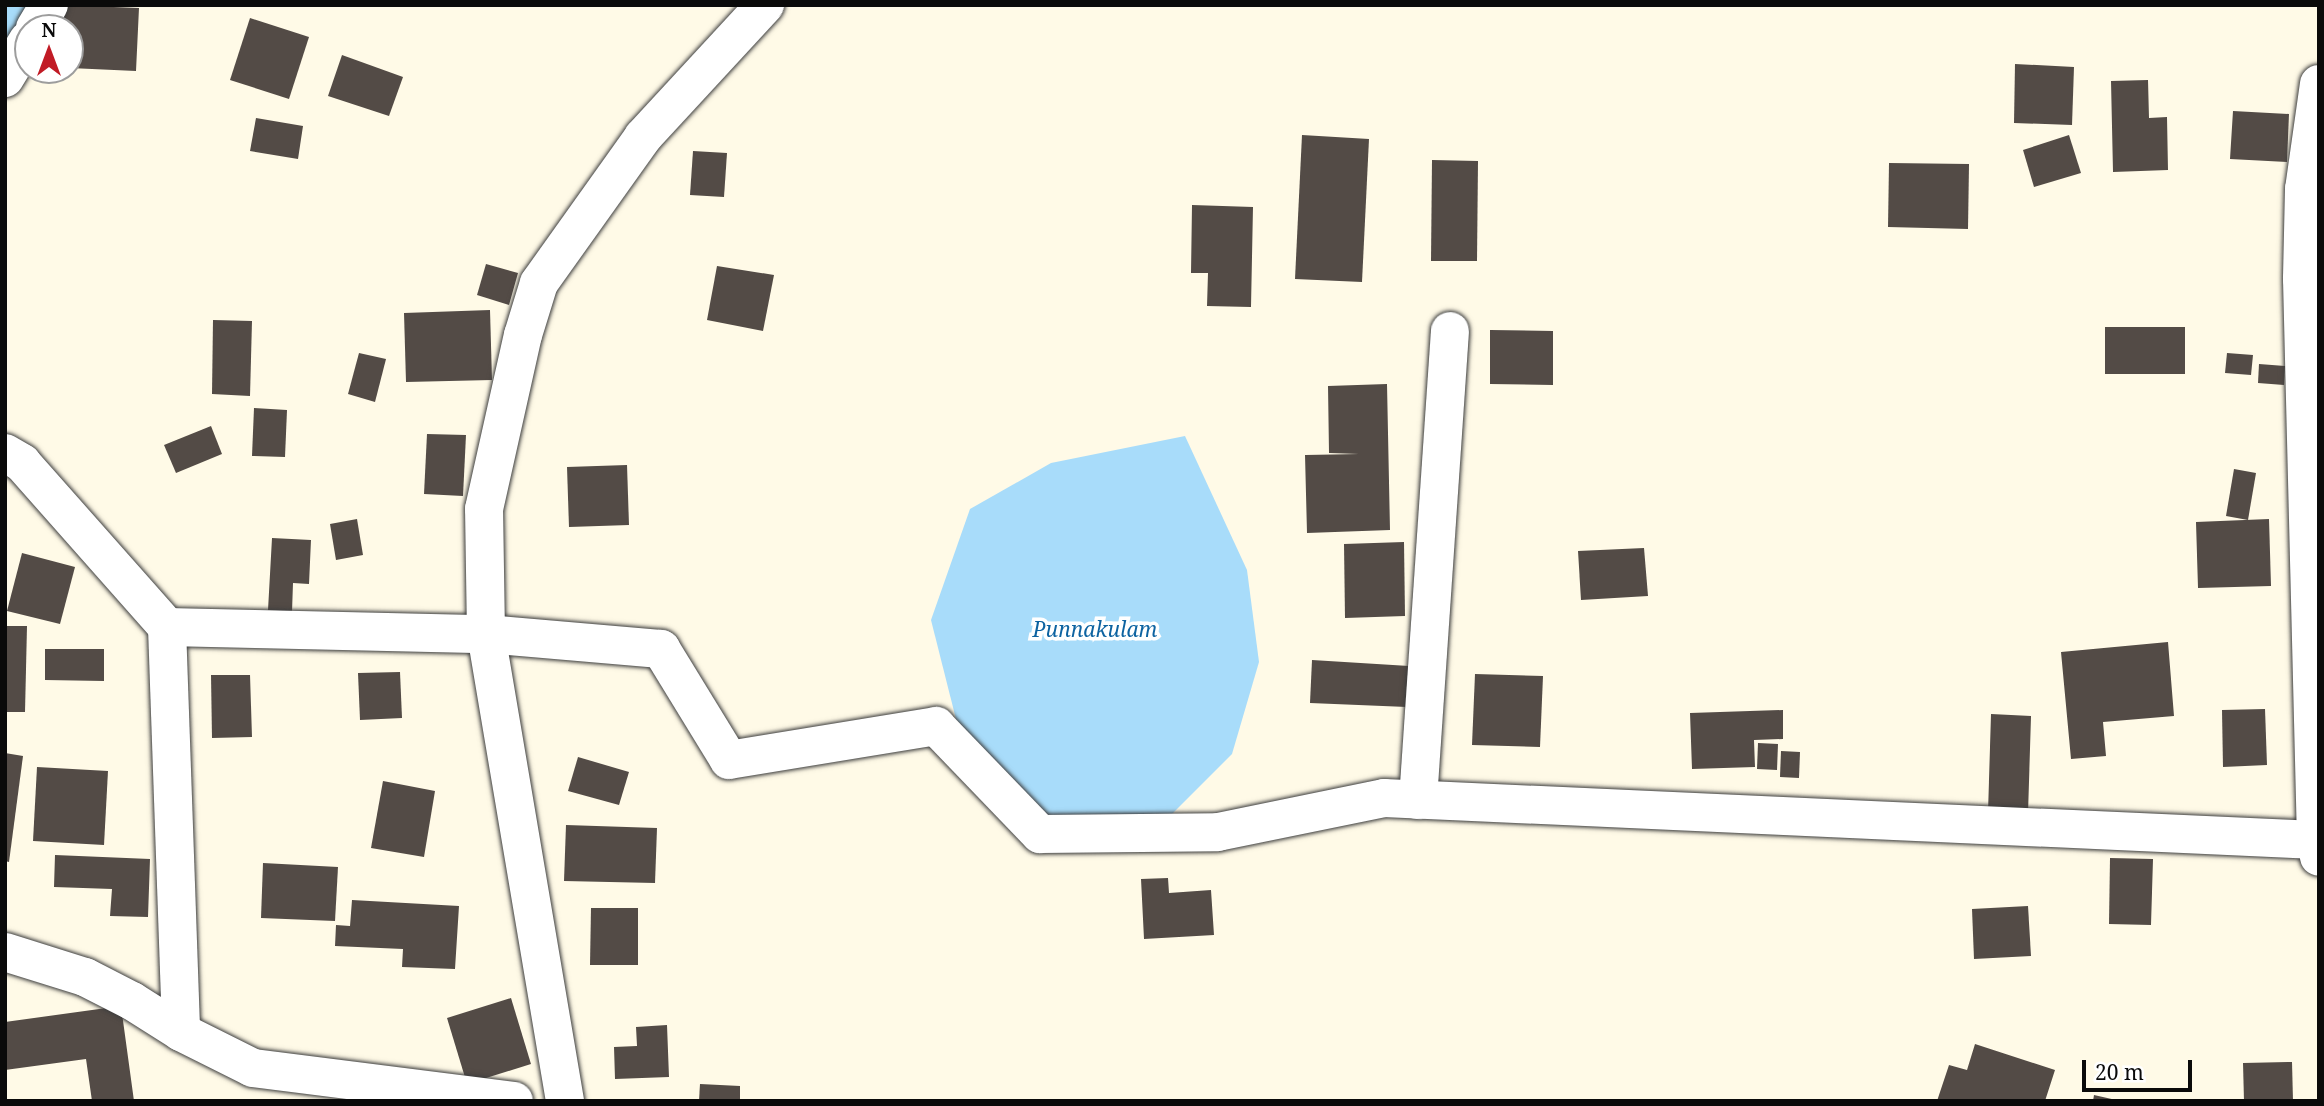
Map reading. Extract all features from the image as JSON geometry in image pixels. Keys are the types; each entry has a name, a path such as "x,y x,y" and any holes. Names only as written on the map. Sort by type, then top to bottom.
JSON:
{"street":[{"path":"565,1101 486,634 484,509 523,335 539,283 643,137 765,5"},
{"path":"167,627 486,634 662,649 729,761 936,726 1041,834 1217,832 1384,799 2317,849 2302,279 2319,84"},
{"path":"1418,800 1450,331"},
{"path":"5,453 22,463 167,627 181,1032"},
{"path":"5,952 85,977 132,1001 181,1032 253,1068 514,1101"}],"water":[{"name":"Punnakulam","path":"1185,436 1247,570 1259,662 1232,754 1170,816 1051,827 962,743 931,620 970,509 1051,463"}],"building":[{"path":"63,5 139,8 136,71 84,69 84,14 63,14"},
{"path":"250,18 309,37 289,99 230,80"},
{"path":"342,55 403,77 389,116 328,96"},
{"path":"2015,64 2074,67 2072,125 2014,123"},
{"path":"2148,80 2149,118 2167,117 2168,170 2113,172 2111,81"},
{"path":"2233,111 2289,114 2287,162 2230,159"},
{"path":"256,118 303,126 298,159 250,151"},
{"path":"1302,135 1369,139 1362,282 1295,279"},
{"path":"2069,135 2081,173 2034,187 2023,150"},
{"path":"693,151 727,153 724,197 690,195"},
{"path":"1432,160 1478,161 1477,261 1431,261"},
{"path":"1889,163 1969,164 1968,229 1888,227"},
{"path":"1192,205 1253,207 1251,307 1207,306 1208,273 1191,273"},
{"path":"486,264 518,273 509,305 477,295"},
{"path":"717,266 774,275 763,331 707,320"},
{"path":"490,310 492,380 406,382 404,313"},
{"path":"213,320 252,321 250,396 212,394"},
{"path":"2105,327 2185,327 2185,374 2105,374"},
{"path":"1490,330 1553,331 1553,385 1490,384"},
{"path":"359,353 386,359 375,402 348,394"},
{"path":"2227,353 2253,355 2251,375 2225,373"},
{"path":"2259,364 2285,366 2284,385 2258,383"},
{"path":"1387,384 1390,530 1307,533 1305,455 1359,454 1329,453 1328,386"},
{"path":"254,408 287,410 285,457 252,456"},
{"path":"211,426 222,454 176,473 164,445"},
{"path":"427,434 466,435 463,496 424,494"},
{"path":"627,465 629,525 569,527 567,467"},
{"path":"2234,469 2256,473 2248,520 2226,516"},
{"path":"357,519 363,555 336,560 330,524"},
{"path":"2269,519 2271,586 2198,588 2196,522"},
{"path":"272,538 311,540 309,584 293,583 292,612 268,610"},
{"path":"1404,542 1405,616 1345,618 1344,544"},
{"path":"1644,548 1648,596 1581,600 1578,551"},
{"path":"22,553 75,567 60,624 7,611"},
{"path":"5,626 27,626 25,712 5,712"},
{"path":"2168,642 2174,716 2103,722 2106,756 2071,759 2061,652"},
{"path":"45,649 104,649 104,681 45,680"},
{"path":"1312,660 1409,666 1407,707 1310,703"},
{"path":"400,672 402,718 360,720 358,673"},
{"path":"1475,674 1543,676 1540,747 1472,745"},
{"path":"211,675 250,675 252,737 212,738"},
{"path":"2265,709 2267,765 2223,767 2222,710"},
{"path":"1783,710 1783,739 1754,740 1755,767 1692,769 1690,713"},
{"path":"1991,714 2031,716 2028,814 1988,813"},
{"path":"1758,743 1778,744 1777,770 1757,769"},
{"path":"1781,751 1800,752 1799,778 1780,777"},
{"path":"5,753 23,756 9,862 5,861"},
{"path":"578,757 629,772 619,805 568,791"},
{"path":"37,767 108,771 104,845 33,841"},
{"path":"383,781 435,791 424,857 371,848"},
{"path":"566,825 657,828 655,883 564,881"},
{"path":"55,855 150,859 148,917 110,916 112,889 54,887"},
{"path":"2110,858 2153,859 2151,925 2109,924"},
{"path":"263,863 338,867 335,921 261,918"},
{"path":"1168,878 1169,893 1211,890 1214,935 1144,939 1141,879"},
{"path":"352,900 459,906 455,969 402,967 403,949 335,946 336,925 350,926"},
{"path":"2028,906 2031,956 1974,959 1972,909"},
{"path":"591,908 638,908 638,965 590,965"},
{"path":"511,998 531,1064 467,1084 447,1018"},
{"path":"121,1006 134,1101 92,1101 86,1059 5,1070 5,1022"},
{"path":"667,1025 669,1077 615,1079 614,1047 637,1046 636,1027"},
{"path":"1975,1044 2055,1070 2045,1101 1937,1101 1949,1065 1967,1070"},
{"path":"2292,1062 2293,1101 2244,1101 2243,1063"},
{"path":"700,1084 740,1086 740,1101 699,1101"},
{"path":"2094,1095 2116,1100 2093,1101"}],"waterway":[{"path":"5,33 21,5"}]}
